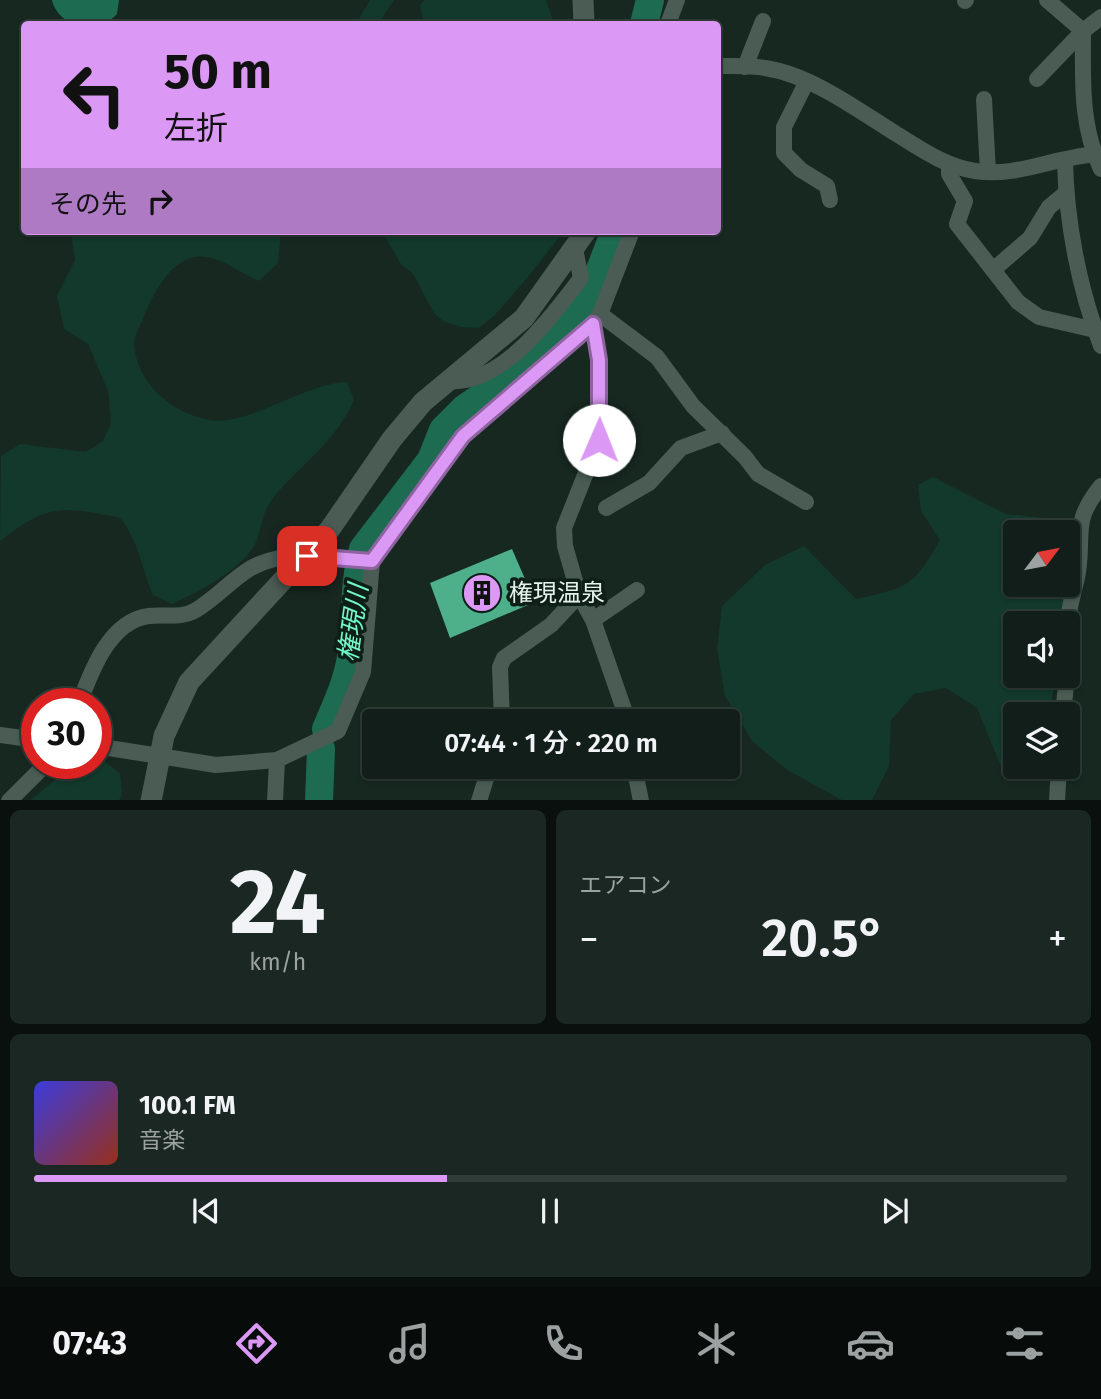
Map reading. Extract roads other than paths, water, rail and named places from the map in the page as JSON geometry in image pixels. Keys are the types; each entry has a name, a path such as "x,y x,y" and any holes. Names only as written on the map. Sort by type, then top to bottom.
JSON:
{"street":[{"path":"583,0 584,21"},
{"path":"669,21 677,0"},
{"path":"721,66 767,68 806,83 949,164 988,172 1026,169 1065,160 1099,159 1082,95 1083,31 1056,3"},
{"path":"1037,79 1083,31 1101,17"},
{"path":"745,66 763,21"},
{"path":"806,83 784,127 784,153 801,170 827,186 830,200"},
{"path":"984,99 988,172"},
{"path":"1065,160 1066,193 1098,338"},
{"path":"949,164 948,174 965,201 957,224 1018,302 1039,317 1098,338"},
{"path":"993,271 1030,238 1049,207 1066,193"},
{"path":"624,709 593,620 579,595 565,546 564,528 599,440 596,319 630,235"},
{"path":"532,358 547,323 581,278 581,240"},
{"path":"150,800 158,754 174,709 189,682 330,529 392,439 423,402 524,318 581,240"},
{"path":"112,748 216,765 277,760 338,732 363,672 364,560 463,436 532,358 596,319"},
{"path":"596,319 657,357 693,406 722,433 758,474 806,502"},
{"path":"446,381 460,382 507,360 532,358"},
{"path":"606,509 649,482 681,448 722,433"},
{"path":"1068,611 1078,570 1081,518 1085,506 1101,486"},
{"path":"86,688 103,649 122,629 147,616 173,617 193,612 250,569 277,559 307,556 364,560"},
{"path":"593,620 637,590"},
{"path":"502,709 500,667 504,658 551,625 579,595"},
{"path":"0,735 21,738"},
{"path":"275,800 277,760"},
{"path":"9,800 31,779"},
{"path":"479,800 486,779"},
{"path":"637,779 641,800"},
{"path":"1057,800 1058,779"}],"waterway":[{"name":"権現川","path":"645,21 650,0"},
{"name":"権現川","path":"326,729 349,667 363,549 431,460 443,430 465,408 525,367 545,348 591,293 613,235"},
{"name":"権現川","path":"319,800 321,749"}],"place":[{"name":"権現温泉","path":"482,593"}]}
